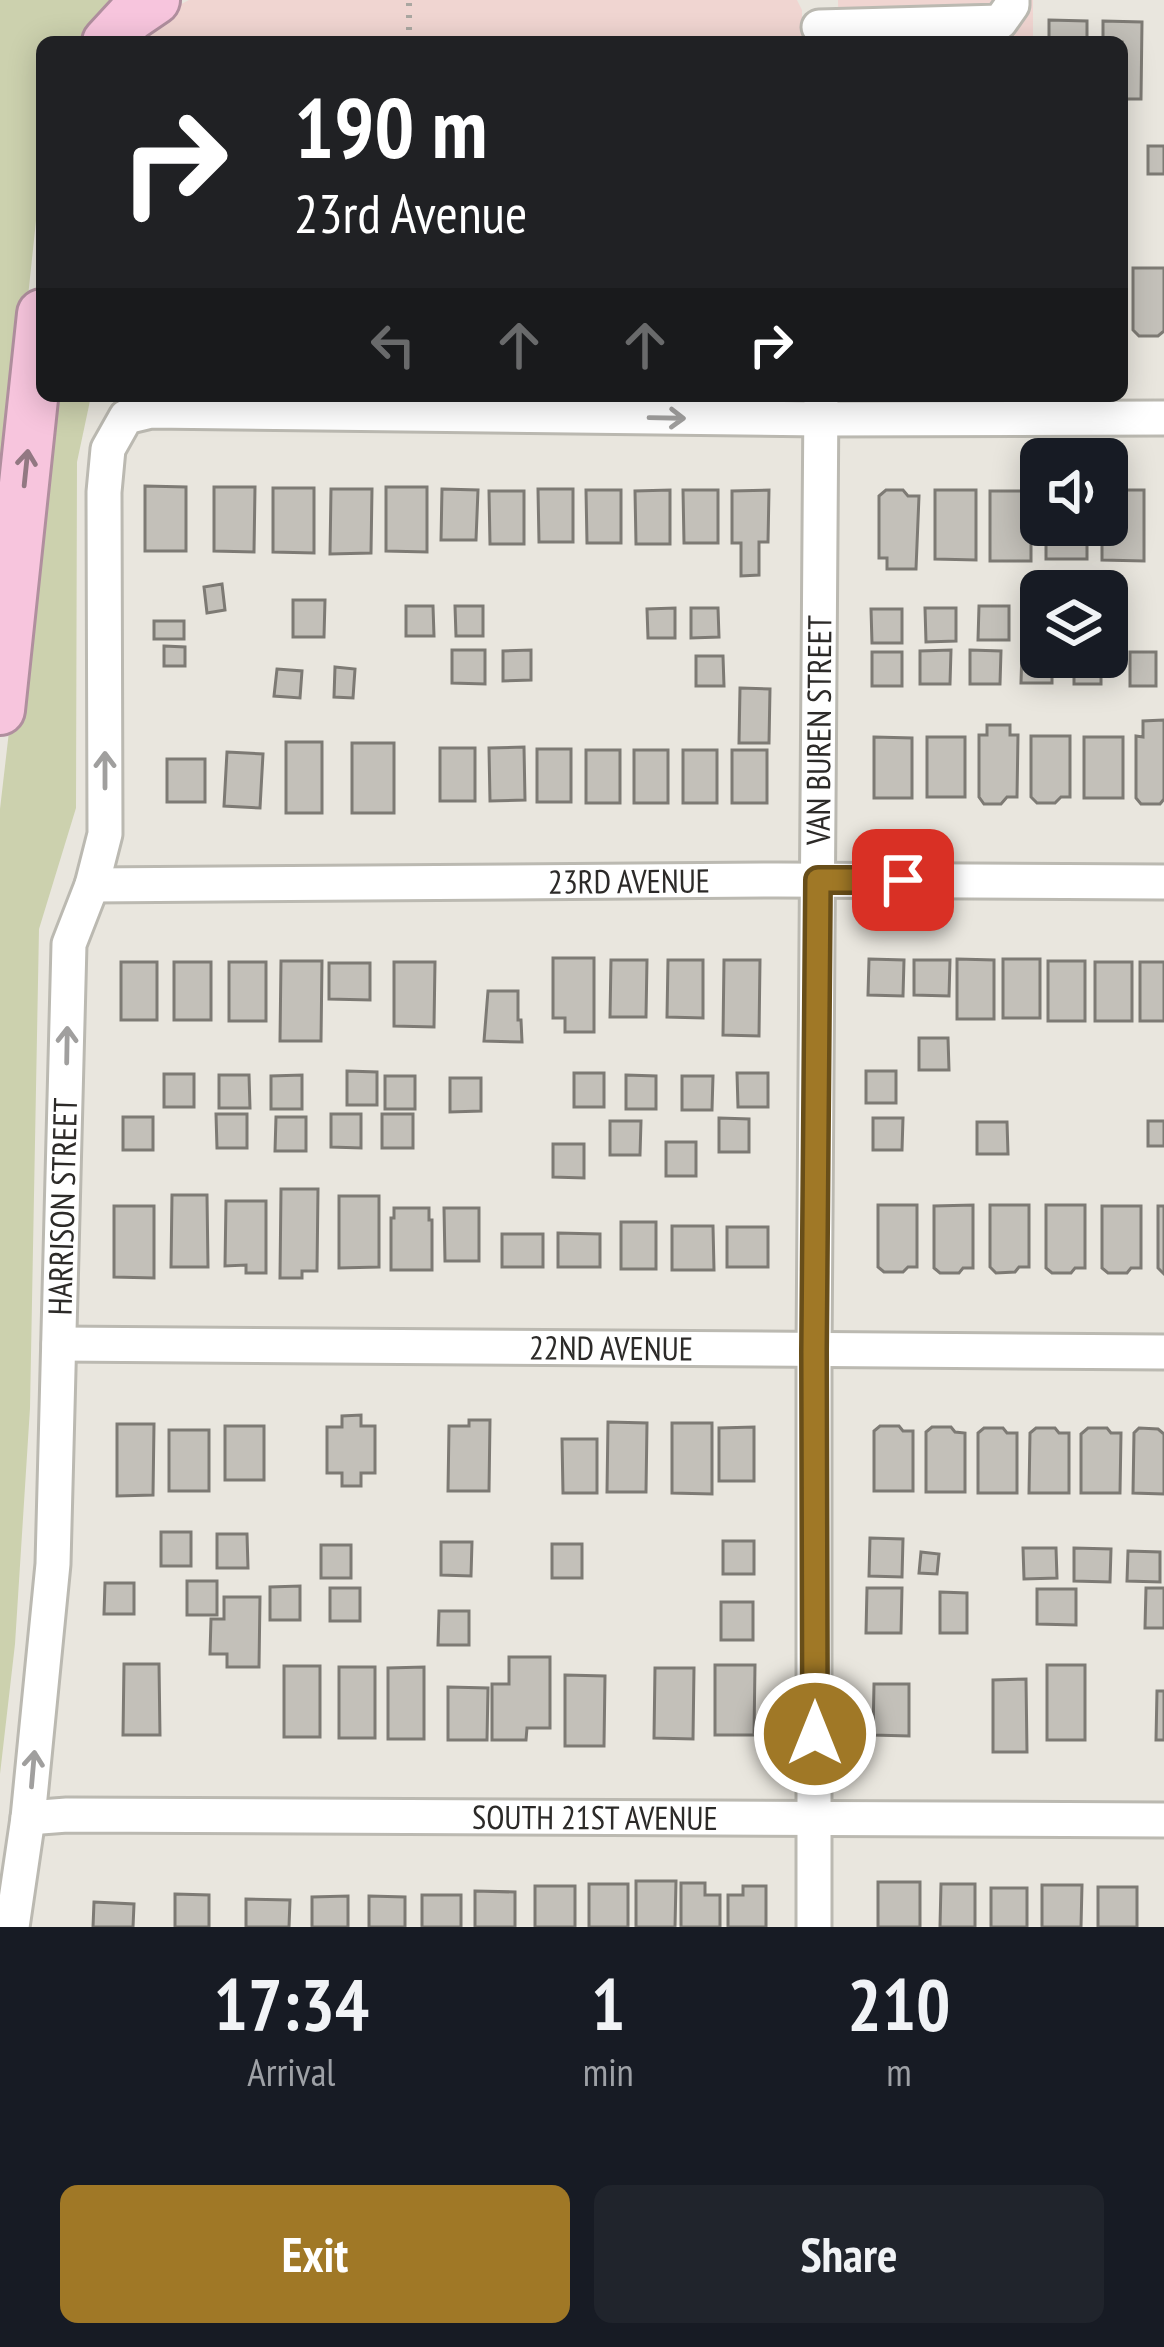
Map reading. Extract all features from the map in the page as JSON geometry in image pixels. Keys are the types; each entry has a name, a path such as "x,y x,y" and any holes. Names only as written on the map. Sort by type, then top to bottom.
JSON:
{"highway":[{"path":"113,36 155,0"},
{"path":"0,710 36,371"}],"street":[{"path":"819,23 1000,22 1012,0"},
{"name":"HARRISON STREET","path":"13,1927 52,1564 69,944 105,834 104,492 108,449 126,418 151,412 821,408 1164,418"},
{"name":"VAN BUREN STREET","path":"814,1927 821,408"},
{"name":"23RD AVENUE","path":"92,885 1164,882"},
{"name":"22ND AVENUE","path":"59,1344 1164,1352"},
{"name":"SOUTH 21ST AVENUE","path":"28,1818 1164,1820"}],"path":[{"path":"409,0 409,36"}],"shaded area":[{"path":"189,0 797,0 802,10 802,36 137,36 138,27"},
{"path":"838,0 1033,0 1033,36 839,36"}],"green space":[{"path":"0,0 131,0 92,36 36,36 36,221 0,562"},
{"path":"47,402 90,402 77,462 76,808 39,929 30,1408 15,1644 0,1774 0,809"}],"building":[{"path":"1049,20 1087,21 1087,36 1049,36"},
{"path":"1103,21 1142,22 1141,99 1128,99 1128,36 1103,36"},
{"path":"1148,146 1164,146 1164,174 1148,174"},
{"path":"1133,268 1164,268 1164,331 1158,336 1139,336 1133,330"},
{"path":"145,486 186,487 186,551 145,551"},
{"path":"214,487 255,487 254,552 214,551"},
{"path":"386,487 427,487 427,552 386,551"},
{"path":"273,488 314,488 314,553 273,552"},
{"path":"331,489 372,489 371,553 330,554"},
{"path":"442,489 478,490 476,540 441,540"},
{"path":"538,489 573,489 573,542 539,542"},
{"path":"586,490 621,490 621,543 587,543"},
{"path":"670,490 670,544 636,544 635,491"},
{"path":"683,490 718,490 718,543 684,543"},
{"path":"769,490 768,542 759,542 759,575 741,576 741,543 732,543 732,491"},
{"path":"886,490 919,496 916,569 887,569 887,558 879,558 879,496"},
{"path":"935,490 976,490 976,560 935,559"},
{"path":"1128,490 1144,490 1144,561 1102,560 1102,546 1128,546"},
{"path":"489,491 524,491 524,544 490,544"},
{"path":"990,491 1020,491 1020,546 1031,546 1031,561 990,561"},
{"path":"1046,546 1087,546 1087,559 1046,559"},
{"path":"222,584 225,610 207,613 204,587"},
{"path":"293,600 325,600 324,637 293,637"},
{"path":"406,606 433,606 434,636 406,636"},
{"path":"455,606 483,606 483,636 456,636"},
{"path":"979,606 1009,606 1009,640 978,640"},
{"path":"675,608 675,638 648,638 647,609"},
{"path":"691,608 718,608 719,637 691,638"},
{"path":"925,608 956,608 956,641 926,642"},
{"path":"871,609 902,609 902,643 872,643"},
{"path":"154,621 184,621 184,639 154,639"},
{"path":"164,646 185,647 185,666 164,666"},
{"path":"452,650 485,650 485,684 452,683"},
{"path":"531,650 531,680 503,681 503,651"},
{"path":"951,650 950,684 920,684 920,651"},
{"path":"970,650 1001,651 1000,684 970,684"},
{"path":"872,652 902,652 902,686 872,686"},
{"path":"1130,652 1156,652 1156,686 1130,686"},
{"path":"696,656 723,656 724,686 696,686"},
{"path":"335,667 355,669 353,698 334,697"},
{"path":"277,669 302,671 300,698 274,696"},
{"path":"1021,678 1052,678 1052,683 1021,683"},
{"path":"1074,678 1101,678 1101,684 1074,684"},
{"path":"740,688 770,689 769,743 739,743"},
{"path":"1164,720 1164,799 1160,804 1141,804 1136,798 1136,736 1143,737 1143,721"},
{"path":"987,725 1010,725 1010,735 1018,735 1017,797 1007,797 1001,804 984,804 979,797 979,735 987,735"},
{"path":"1031,736 1070,736 1070,797 1037,803 1031,797"},
{"path":"874,737 912,738 912,798 874,798"},
{"path":"927,737 965,737 965,797 927,797"},
{"path":"1084,737 1123,737 1123,798 1084,798"},
{"path":"286,742 322,742 322,813 286,813"},
{"path":"352,743 394,743 394,813 352,813"},
{"path":"524,747 525,800 490,801 489,748"},
{"path":"440,748 475,748 475,801 440,801"},
{"path":"537,749 571,749 571,802 537,802"},
{"path":"586,750 620,750 620,803 586,803"},
{"path":"634,750 668,750 668,803 634,803"},
{"path":"683,750 717,750 717,803 683,803"},
{"path":"732,750 767,750 767,803 732,803"},
{"path":"227,752 263,754 260,808 224,806"},
{"path":"167,759 205,759 205,802 167,802"},
{"path":"553,958 594,958 594,1032 565,1032 565,1018 553,1018"},
{"path":"869,959 904,960 903,996 868,995"},
{"path":"957,959 994,960 994,1019 957,1019"},
{"path":"1003,959 1040,959 1040,1018 1003,1018"},
{"path":"611,960 647,960 646,1017 610,1017"},
{"path":"668,960 703,960 703,1018 667,1017"},
{"path":"724,960 760,960 759,1036 723,1035"},
{"path":"914,960 950,960 949,996 914,995"},
{"path":"281,961 322,961 321,1041 280,1041"},
{"path":"1048,961 1085,961 1085,1021 1048,1021"},
{"path":"121,962 157,962 157,1020 121,1020"},
{"path":"174,962 211,962 211,1020 174,1020"},
{"path":"229,962 266,962 266,1021 229,1021"},
{"path":"394,962 435,962 434,1027 394,1026"},
{"path":"1095,962 1132,962 1132,1021 1095,1021"},
{"path":"1140,962 1164,962 1164,1021 1140,1021"},
{"path":"329,963 370,963 370,1000 329,999"},
{"path":"488,991 518,991 522,1042 484,1041"},
{"path":"919,1038 948,1038 949,1070 919,1070"},
{"path":"347,1071 377,1072 377,1105 347,1105"},
{"path":"866,1071 896,1071 896,1103 866,1103"},
{"path":"574,1073 604,1073 604,1107 574,1107"},
{"path":"737,1073 768,1073 768,1107 738,1107"},
{"path":"164,1074 194,1074 194,1107 164,1107"},
{"path":"219,1075 249,1075 250,1108 219,1108"},
{"path":"302,1075 302,1109 271,1109 271,1076"},
{"path":"626,1075 656,1076 656,1109 626,1109"},
{"path":"385,1076 415,1076 415,1109 385,1109"},
{"path":"682,1076 713,1076 712,1110 682,1110"},
{"path":"450,1078 481,1078 481,1111 450,1112"},
{"path":"216,1114 247,1114 247,1148 217,1148"},
{"path":"331,1114 361,1114 361,1148 331,1147"},
{"path":"382,1114 413,1114 413,1148 382,1148"},
{"path":"123,1117 153,1117 153,1150 123,1150"},
{"path":"276,1117 306,1117 306,1151 275,1151"},
{"path":"719,1118 749,1119 749,1152 719,1152"},
{"path":"873,1118 903,1118 902,1150 873,1150"},
{"path":"610,1121 641,1121 640,1155 610,1155"},
{"path":"1148,1121 1164,1121 1164,1146 1148,1146"},
{"path":"977,1122 1007,1122 1008,1154 977,1154"},
{"path":"666,1142 696,1142 696,1176 666,1176"},
{"path":"553,1144 584,1144 584,1178 553,1177"},
{"path":"281,1189 318,1189 317,1271 302,1271 302,1278 280,1278"},
{"path":"172,1195 207,1195 208,1267 171,1267"},
{"path":"339,1196 379,1196 379,1267 339,1268"},
{"path":"226,1201 266,1201 266,1273 246,1273 246,1265 225,1266"},
{"path":"878,1205 917,1205 917,1267 884,1272 878,1267"},
{"path":"973,1205 973,1268 940,1273 934,1268 934,1206"},
{"path":"990,1205 1029,1205 1029,1267 996,1273 990,1267"},
{"path":"1046,1205 1085,1205 1085,1268 1052,1273 1046,1268"},
{"path":"114,1206 154,1206 154,1278 114,1277"},
{"path":"1102,1206 1141,1206 1141,1268 1108,1273 1102,1268"},
{"path":"1158,1206 1164,1206 1164,1274 1158,1268"},
{"path":"394,1208 429,1208 432,1270 391,1270"},
{"path":"444,1208 479,1208 479,1261 445,1261"},
{"path":"621,1222 656,1222 656,1269 621,1269"},
{"path":"672,1226 713,1226 714,1270 672,1270"},
{"path":"727,1227 768,1227 768,1267 727,1267"},
{"path":"558,1233 600,1234 600,1267 558,1267"},
{"path":"502,1234 543,1234 543,1267 502,1267"},
{"path":"361,1415 361,1426 375,1426 375,1473 361,1473 361,1486 342,1486 342,1473 327,1473 327,1427 342,1427 342,1416"},
{"path":"469,1420 490,1420 489,1491 448,1491 449,1426 469,1426"},
{"path":"608,1422 647,1423 646,1492 607,1492"},
{"path":"672,1423 712,1423 712,1494 672,1493"},
{"path":"117,1424 154,1424 153,1495 117,1496"},
{"path":"225,1426 264,1426 264,1480 225,1480"},
{"path":"880,1426 913,1431 913,1491 874,1491 874,1431"},
{"path":"754,1427 754,1481 719,1481 719,1428"},
{"path":"932,1427 965,1433 965,1492 926,1492 926,1432"},
{"path":"984,1428 1017,1433 1017,1493 978,1493 978,1433"},
{"path":"1036,1428 1069,1433 1069,1493 1029,1493 1030,1433"},
{"path":"1088,1428 1121,1433 1120,1493 1081,1493 1081,1434"},
{"path":"1139,1428 1164,1434 1164,1494 1133,1493 1134,1433"},
{"path":"169,1430 209,1430 209,1491 169,1491"},
{"path":"562,1439 597,1439 597,1493 563,1493"},
{"path":"161,1532 191,1532 191,1566 161,1566"},
{"path":"217,1534 247,1534 248,1568 217,1568"},
{"path":"870,1538 903,1539 902,1577 869,1576"},
{"path":"723,1541 754,1541 754,1574 723,1574"},
{"path":"441,1542 472,1542 471,1576 441,1575"},
{"path":"552,1544 582,1544 582,1578 552,1578"},
{"path":"321,1545 351,1545 351,1578 321,1578"},
{"path":"1023,1548 1056,1548 1057,1578 1024,1579"},
{"path":"1074,1548 1111,1549 1110,1582 1074,1581"},
{"path":"1128,1551 1160,1552 1160,1582 1127,1581"},
{"path":"921,1552 939,1554 937,1574 919,1573"},
{"path":"187,1581 217,1581 217,1615 187,1615"},
{"path":"105,1583 134,1583 134,1614 104,1614"},
{"path":"300,1586 300,1620 270,1620 270,1587"},
{"path":"330,1588 360,1588 360,1621 330,1621"},
{"path":"867,1588 902,1588 901,1633 866,1633"},
{"path":"1146,1588 1164,1588 1164,1628 1145,1628"},
{"path":"1037,1589 1076,1589 1076,1625 1037,1624"},
{"path":"940,1592 967,1593 967,1633 940,1633"},
{"path":"224,1597 260,1597 259,1667 227,1667 227,1654 210,1654 211,1619 224,1619"},
{"path":"721,1602 753,1602 753,1640 721,1640"},
{"path":"439,1611 469,1611 469,1645 438,1645"},
{"path":"509,1657 550,1657 550,1728 527,1728 526,1740 492,1740 492,1684 509,1684"},
{"path":"124,1664 159,1664 160,1735 123,1735"},
{"path":"715,1665 755,1665 754,1735 715,1735"},
{"path":"1047,1665 1085,1665 1085,1740 1047,1740"},
{"path":"284,1666 320,1666 320,1737 284,1737"},
{"path":"339,1667 375,1667 375,1738 339,1738"},
{"path":"424,1667 424,1739 388,1739 388,1668"},
{"path":"655,1668 694,1668 693,1739 654,1738"},
{"path":"565,1675 605,1676 604,1746 565,1746"},
{"path":"1026,1679 1027,1752 993,1752 993,1680"},
{"path":"874,1684 909,1684 909,1736 873,1735"},
{"path":"448,1687 488,1688 487,1740 448,1740"},
{"path":"1157,1691 1164,1691 1164,1740 1156,1740"},
{"path":"636,1881 676,1881 675,1927 636,1927"},
{"path":"878,1882 920,1882 920,1927 878,1927"},
{"path":"681,1883 705,1883 705,1895 720,1895 720,1927 681,1927"},
{"path":"589,1884 628,1884 628,1927 589,1927"},
{"path":"941,1884 975,1884 975,1927 940,1927"},
{"path":"1042,1885 1082,1885 1081,1927 1042,1927"},
{"path":"535,1886 575,1886 575,1927 535,1927"},
{"path":"743,1886 766,1886 766,1927 728,1927 728,1895 743,1895"},
{"path":"1098,1887 1137,1887 1137,1927 1098,1927"},
{"path":"991,1888 1027,1888 1027,1927 991,1927"},
{"path":"475,1891 515,1892 515,1927 475,1927"},
{"path":"175,1894 209,1895 209,1927 175,1927"},
{"path":"422,1895 461,1895 461,1927 422,1927"},
{"path":"348,1896 348,1927 312,1927 312,1897"},
{"path":"369,1896 405,1897 405,1927 369,1927"},
{"path":"246,1899 290,1900 289,1927 246,1927"},
{"path":"94,1902 134,1904 133,1927 93,1927"}],"route":[{"path":"815,1734 818,880 903,880"}]}
